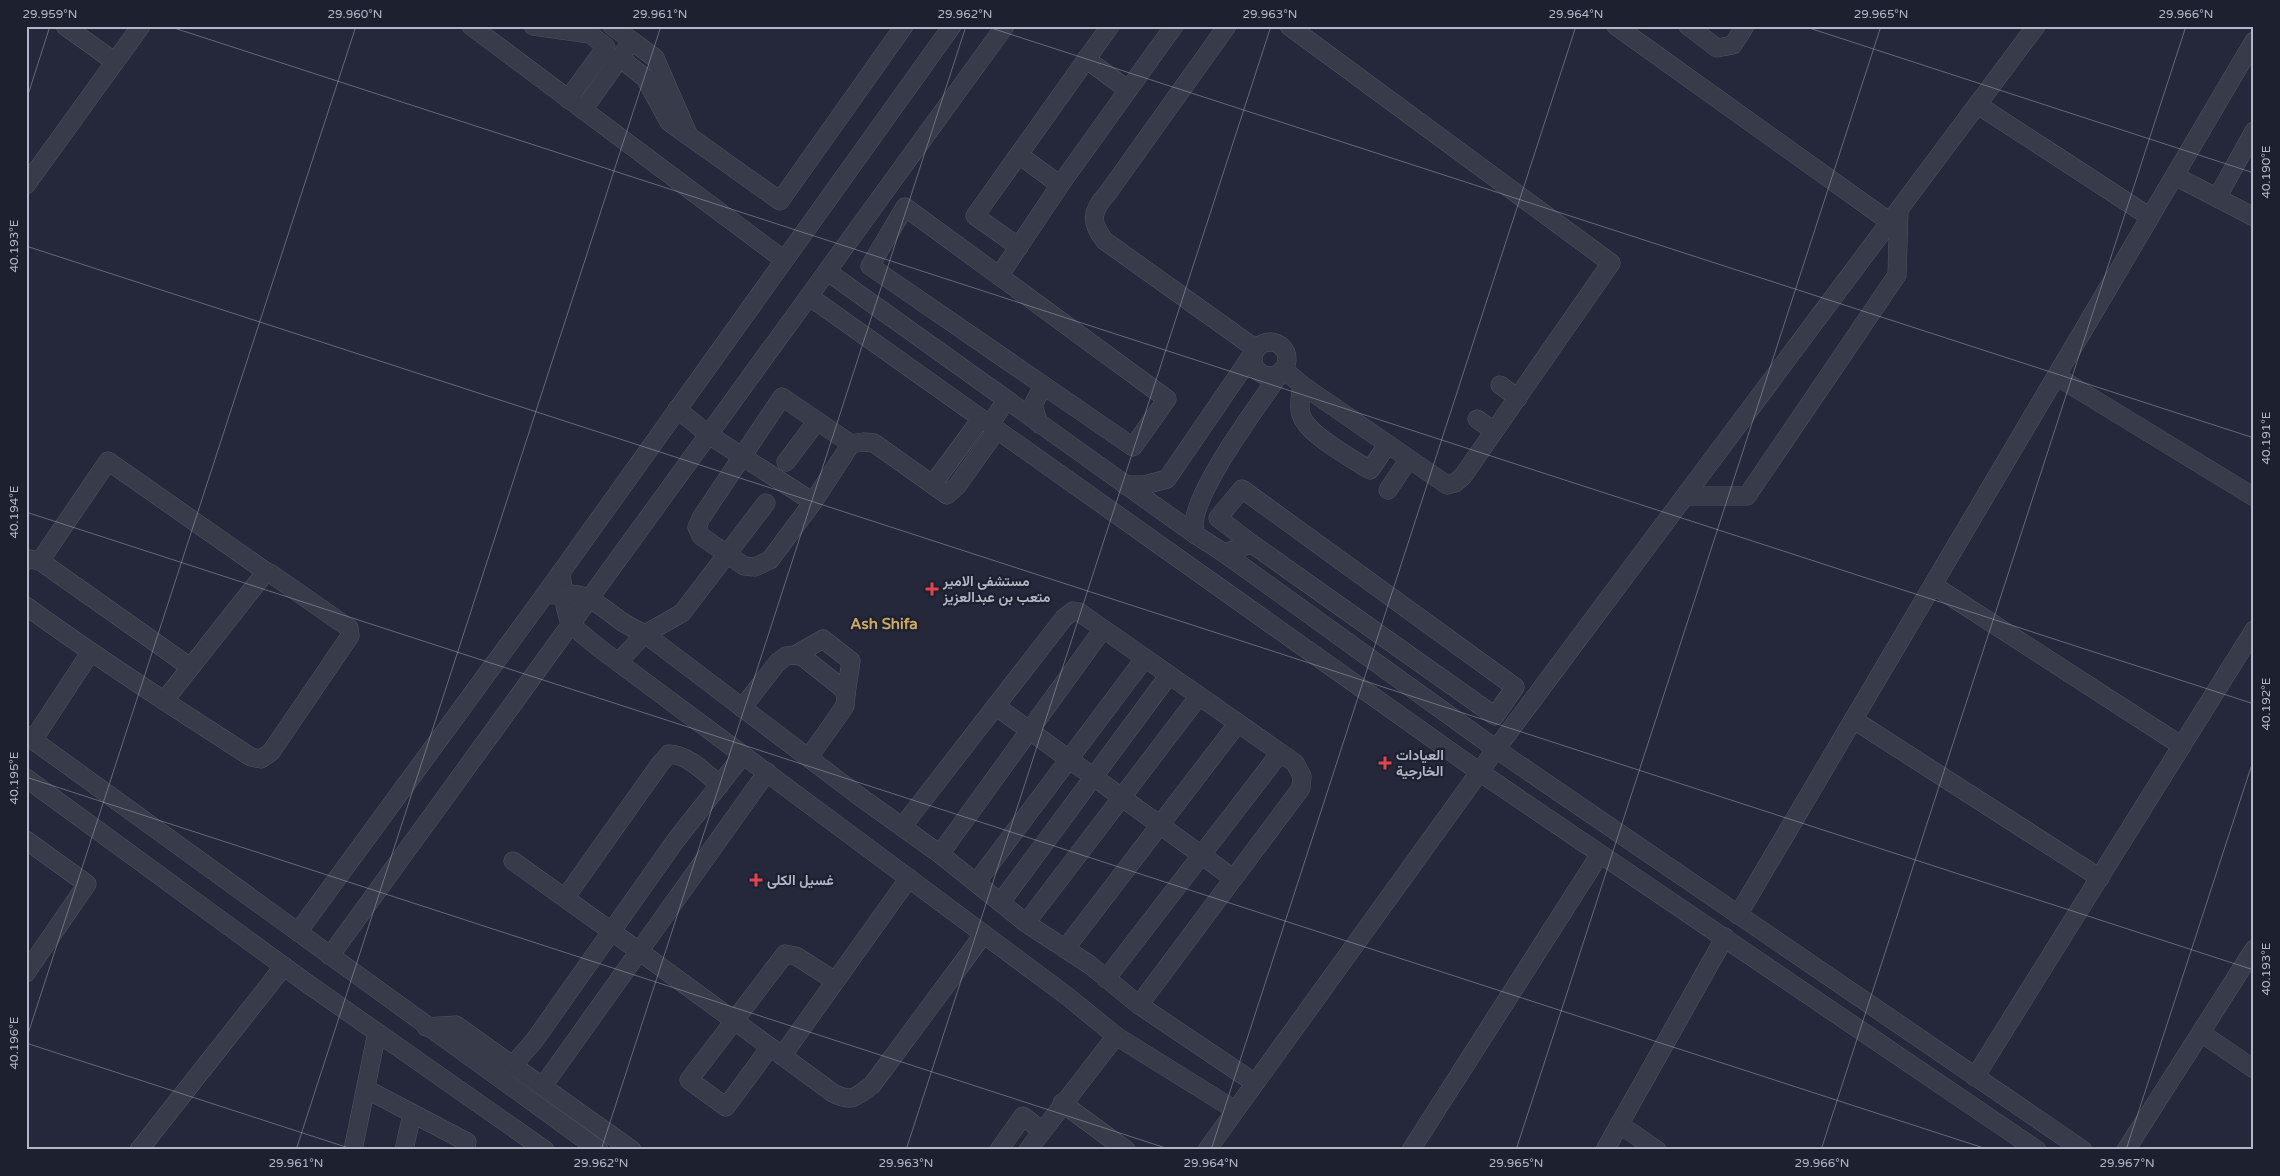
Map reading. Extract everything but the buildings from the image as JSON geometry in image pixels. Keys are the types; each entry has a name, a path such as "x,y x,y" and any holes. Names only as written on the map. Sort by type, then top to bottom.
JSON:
{"street":[{"path":"65,26 115,62"},
{"path":"26,185 141,26"},
{"path":"471,26 784,260"},
{"path":"533,26 590,34 645,78 669,122 780,202 904,26"},
{"path":"298,932 544,596 952,26"},
{"path":"330,956 1005,26"},
{"path":"1019,247 975,216 1110,26"},
{"path":"999,276 1060,185 1174,26"},
{"path":"1228,26 1107,194 1096,205 1094,221 1098,233 1105,241 1256,349"},
{"path":"1283,369 1302,385 1447,485 1456,483 1463,476 1518,398 1558,329 1582,293 1611,263 1289,26"},
{"path":"1616,26 1895,216"},
{"path":"1688,26 1717,48 1733,45 1745,26"},
{"path":"1207,1150 1481,773 1496,749 2036,26"},
{"path":"583,110 621,33 655,58 689,136"},
{"path":"1738,915 2254,42"},
{"path":"568,99 613,52"},
{"path":"1086,59 1128,90"},
{"path":"1978,105 2150,217"},
{"path":"2217,198 2254,131"},
{"path":"1019,155 1060,185"},
{"path":"2174,176 2254,217"},
{"path":"905,207 999,276 1167,399 1133,448 870,266 905,207"},
{"path":"1686,496 1747,496 1897,275 1895,216"},
{"path":"828,272 1125,485 1196,535 1224,552 1496,749 2083,1150"},
{"path":"810,297 1481,773 2037,1150"},
{"path":"1256,349 1253,363 1258,372 1268,376 1279,373 1283,369"},
{"path":"1125,485 1144,485 1167,479 1256,349"},
{"path":"1196,535 1194,524 1198,507 1216,470 1283,369"},
{"path":"2056,376 2254,497"},
{"path":"1302,385 1300,406 1303,420 1319,436 1335,447 1370,470 1388,444"},
{"path":"1500,385 1518,398"},
{"path":"1039,424 1033,405 1043,386"},
{"path":"851,444 813,502 770,560 755,568 744,566 727,556 701,536 697,527 700,518 782,397 851,444 862,442 874,443 932,484 989,425 1006,400"},
{"path":"677,409 709,436 813,502"},
{"path":"1477,419 1494,430"},
{"path":"786,462 817,421"},
{"path":"1388,490 1409,459"},
{"path":"26,606 90,653 164,701 251,757 261,758 271,752 350,636 350,628 108,461 33,561 190,667"},
{"path":"1242,489 1515,687 1495,716 1252,544 1218,518 1242,489"},
{"path":"618,662 645,634 682,613 766,503"},
{"path":"1224,552 1252,544"},
{"path":"561,572 563,593 570,624 618,662 1067,996 1116,1036 1235,1110"},
{"path":"164,701 259,578 268,573"},
{"path":"1933,585 2182,746"},
{"path":"544,596 563,593 590,598 619,620 645,634 940,854 1026,923 1065,949 1140,1005 1256,1083"},
{"path":"902,827 1069,614 1073,612 1079,612 1296,763 1302,776 1301,788 1140,1005"},
{"path":"940,854 1103,629"},
{"path":"1975,1078 2254,630"},
{"path":"795,655 823,639 851,661 844,706 809,757"},
{"path":"90,653 30,738 426,1027 599,1150"},
{"path":"742,708 778,662 786,656 795,655 803,657 842,688 846,694"},
{"path":"976,883 1145,658"},
{"path":"1001,902 1169,675"},
{"path":"1453,718 1454,687"},
{"path":"1026,923 1199,696"},
{"path":"997,707 1233,878"},
{"path":"1854,720 2100,878"},
{"path":"1065,949 1238,723"},
{"path":"1106,979 1280,753"},
{"path":"565,898 660,764 670,754 678,754 687,759 720,785"},
{"path":"513,1065 534,1041 676,840 743,755"},
{"path":"543,1086 767,772"},
{"path":"26,778 284,966 545,1150"},
{"path":"26,840 87,884 27,968"},
{"path":"1411,1150 1600,854"},
{"path":"513,861 833,1093 845,1099 855,1097 872,1085 983,935"},
{"path":"835,981 796,956 785,954 689,1080 726,1107 776,1052 835,981 909,878"},
{"path":"1605,1150 1724,937"},
{"path":"2126,1150 2254,949"},
{"path":"139,1150 284,966"},
{"path":"426,1027 456,1025 632,1150"},
{"path":"353,1150 377,1032"},
{"path":"2201,1033 2254,1069"},
{"path":"1028,1150 1062,1102 1116,1036"},
{"path":"366,1089 467,1142 465,1150"},
{"path":"1062,1102 1126,1150"},
{"path":"404,1150 412,1114"},
{"path":"999,1150 1023,1116 1042,1131"},
{"path":"1619,1124 1657,1150"}],"place":[{"name":"مستشفى الامير متعب بن عبدالعزيز","path":"932,589"},
{"name":"العيادات الخارجية","path":"1385,763"},
{"name":"غسيل الكلى","path":"756,880"}],"district":[{"name":"Ash Shifa","path":"884,624"}]}
